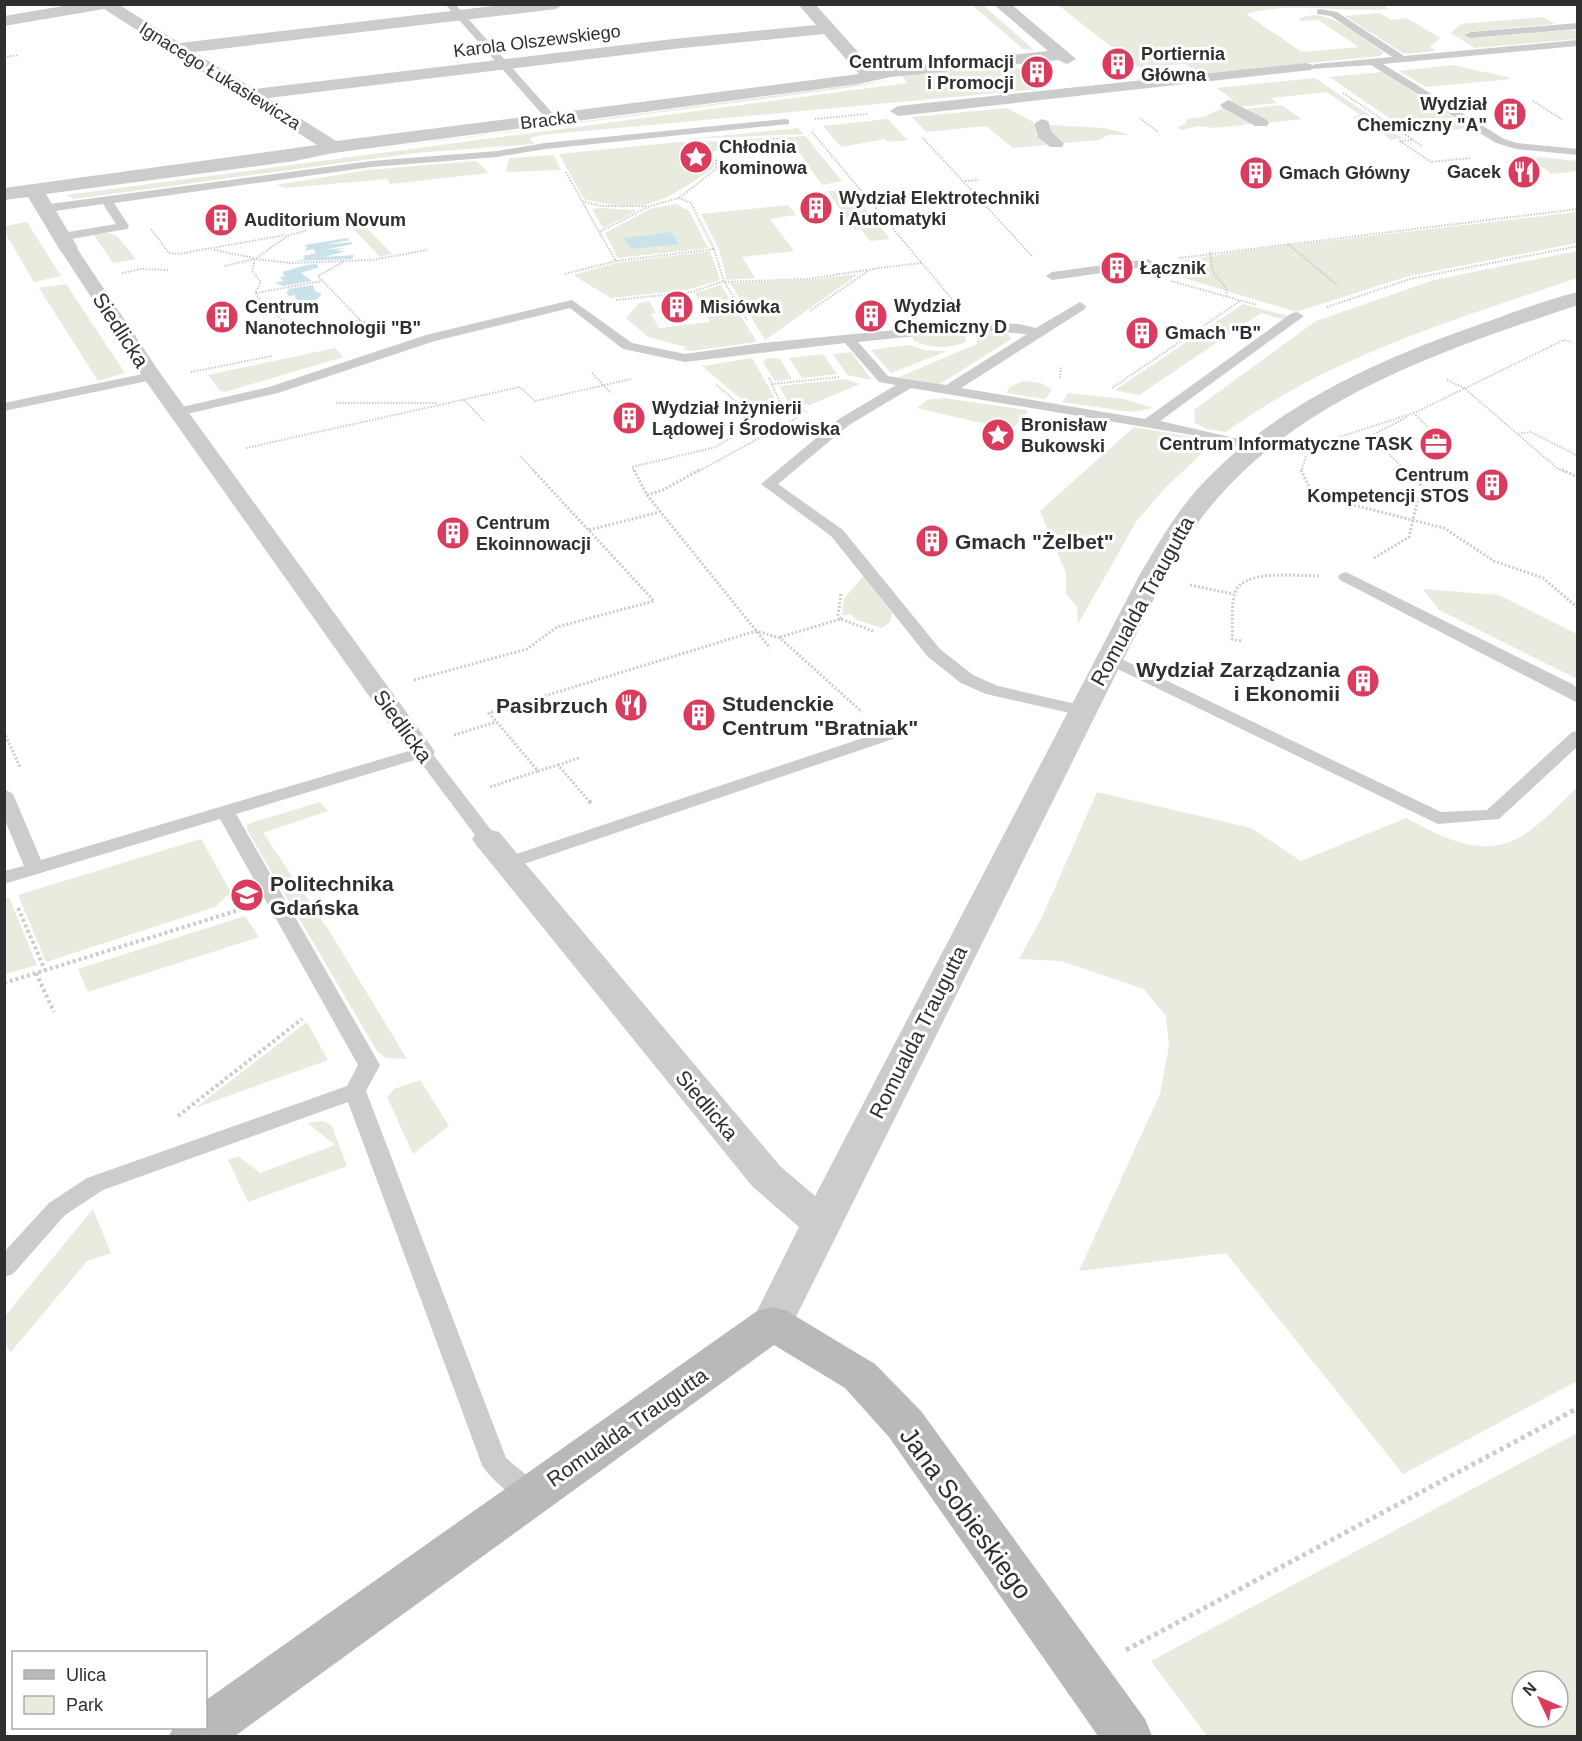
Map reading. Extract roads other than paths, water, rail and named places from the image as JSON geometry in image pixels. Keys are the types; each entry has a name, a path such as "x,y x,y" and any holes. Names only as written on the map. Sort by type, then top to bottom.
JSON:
{"main road":[{"name":"Romualda Traugutta","path":"207,1729 260,1694 772,1323"},
{"name":"Jana Sobieskiego","path":"772,1323 860,1376 904,1424 1126,1737"}],"street":[{"path":"4,21 108,4"},
{"name":"Ignacego Łukasiewicza","path":"108,4 333,147"},
{"path":"176,49 454,10 556,4"},
{"path":"806,4 870,76"},
{"name":"Bracka","path":"4,194 38,200 333,147 870,76 1065,57 1001,4"},
{"name":"Karola Olszewskiego","path":"252,95 673,44 828,29"},
{"path":"898,111 1310,67"},
{"path":"1228,105 1261,123"},
{"path":"1042,124 1044,134 1056,144"},
{"name":"Siedlicka","path":"38,200 152,376 422,752"},
{"name":"Romualda Traugutta","path":"772,1323 1109,658 1178,530 1211,489 1256,447 1310,408 1378,372 1474,333 1578,298"},
{"name":"Siedlicka","path":"498,851 766,1176 821,1223"}],"lane":[{"path":"454,10 552,119"},
{"path":"1320,12 1334,14 1402,58"},
{"path":"1470,35 1578,26"},
{"path":"1310,67 1578,43"},
{"path":"1372,61 1500,141 1516,146 1578,152"},
{"path":"38,200 106,199 370,164 497,154 545,146 784,122"},
{"path":"64,243 123,226 106,199"},
{"path":"1052,276 1148,263"},
{"path":"178,412 273,390 431,338 572,304 628,346 685,358 763,347 975,326 1019,328 1038,333"},
{"path":"947,391 1080,306"},
{"path":"1148,423 1298,316"},
{"path":"848,338 884,379 906,385 1148,423 1220,437 1256,447"},
{"path":"4,407 152,376"},
{"path":"906,385 844,422 769,484 837,533 934,653 968,679 992,690 1083,711"},
{"path":"1346,577 1566,688 1578,698"},
{"path":"1109,658 1438,818 1492,815 1578,736"},
{"path":"498,851 887,735"},
{"path":"4,878 226,813 422,752"},
{"name":"Siedlicka","path":"422,752 498,851"},
{"path":"4,794 35,868"},
{"path":"4,1268 57,1209 95,1184 355,1090 369,1065 226,813"},
{"path":"355,1090 495,1465 532,1495"}],"water":[{"path":"672,232 679,244 630,249 624,238"},
{"path":"347,238 350,240 324,245 351,242 353,244 324,250 345,248 335,251 346,251 324,257 354,255 352,259 295,261 305,259 303,256 316,253 313,249 304,251 307,248 305,245"},
{"path":"316,264 319,267 301,273 312,281 283,286 275,283 283,281 280,277 285,276 282,272"},
{"path":"313,285 315,291 322,294 316,300 318,305 309,307 296,299 295,295 289,296 286,292 289,291 288,289"}],"place":[{"name":"Portiernia Główna","path":"1118,64"},
{"name":"Centrum Informacji i Promocji","path":"1037,72"},
{"name":"Wydział Chemiczny \"A\"","path":"1510,114"},
{"name":"Chłodnia kominowa","path":"696,157"},
{"name":"Gacek","path":"1524,172"},
{"name":"Gmach Główny","path":"1256,173"},
{"name":"Wydział Elektrotechniki i Automatyki","path":"816,208"},
{"name":"Auditorium Novum","path":"221,220"},
{"name":"Łącznik","path":"1117,268"},
{"name":"Misiówka","path":"677,307"},
{"name":"Wydział Chemiczny D","path":"871,316"},
{"name":"Centrum Nanotechnologii \"B\"","path":"222,317"},
{"name":"Gmach \"B\"","path":"1142,333"},
{"name":"Wydział Inżynierii Lądowej i Środowiska","path":"629,418"},
{"name":"Bronisław Bukowski","path":"998,435"},
{"name":"Centrum Informatyczne TASK","path":"1436,444"},
{"name":"Centrum Kompetencji STOS","path":"1492,485"},
{"name":"Centrum Ekoinnowacji","path":"453,533"},
{"name":"Gmach \"Żelbet\"","path":"932,541"},
{"name":"Wydział Zarządzania i Ekonomii","path":"1363,681"},
{"name":"Pasibrzuch","path":"631,705"},
{"name":"Studenckie Centrum \"Bratniak\"","path":"699,715"},
{"name":"Politechnika Gdańska","path":"247,895"}]}
